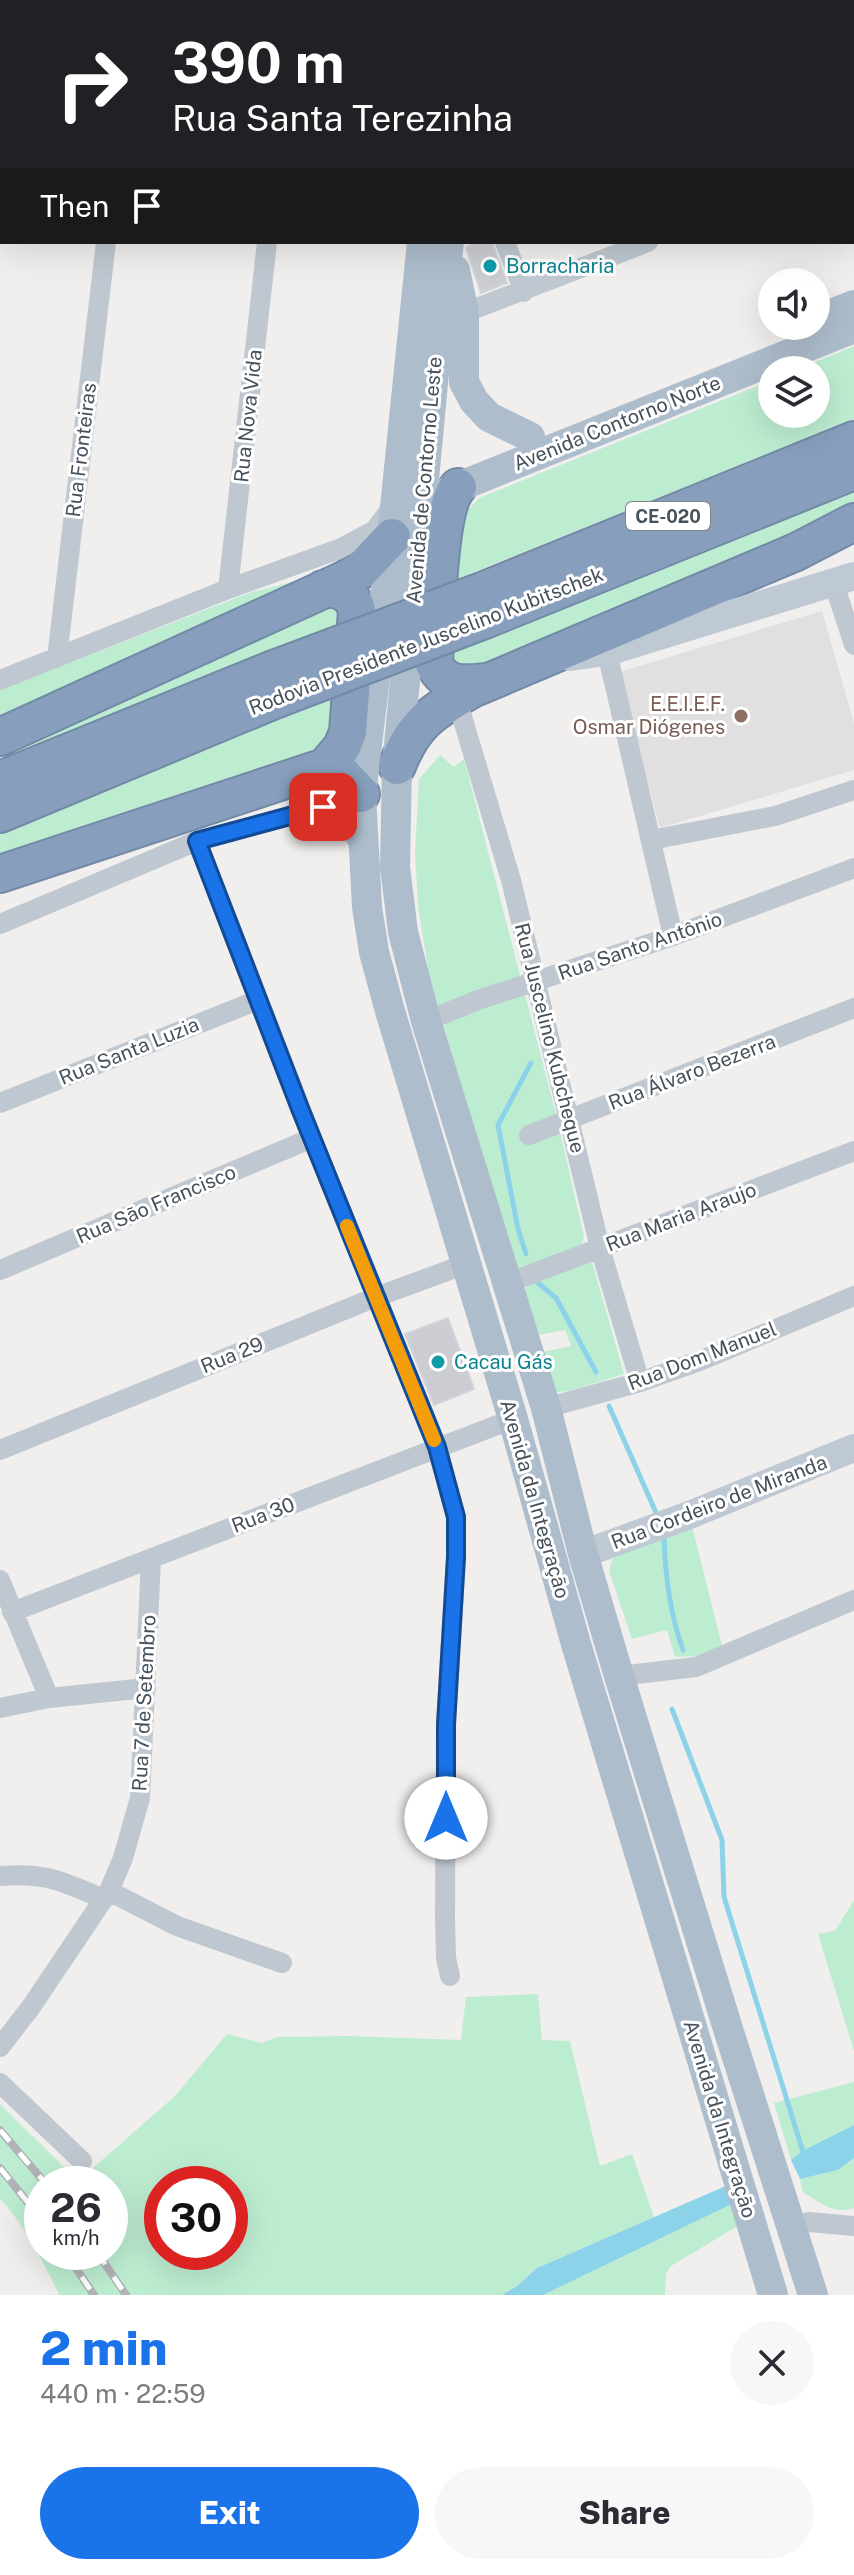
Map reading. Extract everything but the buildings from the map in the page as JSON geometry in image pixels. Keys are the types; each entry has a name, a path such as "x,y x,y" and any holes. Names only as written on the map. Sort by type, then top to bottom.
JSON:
{"highway":[{"name":"Rodovia Presidente Juscelino Kubitschek","path":"484,605 854,440"},
{"name":"Rodovia Presidente Juscelino Kubitschek","path":"0,780 274,685 854,471"},
{"path":"458,487 448,504 444,527 434,664 444,680 474,688"},
{"path":"397,766 406,742 415,730 428,717 474,688 796,552 854,522"},
{"path":"0,737 360,571 392,537"},
{"path":"0,874 325,767 342,747 348,732 357,611 349,595 336,589 323,589"},
{"name":"Rodovia Presidente Juscelino Kubitschek","path":"0,814 274,685"},
{"path":"325,767 341,773 361,794"}],"main road":[{"name":"Avenida de Contorno Leste","path":"409,500 454,333 440,244"},
{"name":"Avenida de Contorno Leste","path":"397,766 409,500 440,244"},
{"path":"440,244 454,333 449,356 474,401 489,417 534,446 771,340"},
{"path":"830,314 854,305"},
{"name":"Avenida Contorno Norte","path":"392,537 409,500 458,487 534,446 854,328"},
{"name":"Avenida de Contorno Leste","path":"383,596 392,537"},
{"name":"Avenida da Integração","path":"383,596 361,794 363,848 374,952 513,1419 576,1644 773,2295"},
{"name":"Avenida da Integração","path":"397,766 394,816 398,900 414,980 546,1408 583,1554 619,1676 813,2295"},
{"path":"576,1644 609,1637"},
{"path":"602,1730 634,1722"}],"street":[{"name":"Rua Fronteiras","path":"57,658 106,244"},
{"name":"Rua Nova Vida","path":"228,589 267,244"},
{"path":"506,244 524,292"},
{"path":"454,333 524,292 643,244"},
{"path":"0,680 358,541 409,500"},
{"path":"535,662 607,652 844,580 854,645"},
{"path":"607,652 673,936"},
{"name":"Rua Juscelino Kubcheque","path":"474,688 460,710 511,880 600,1248 640,1382"},
{"path":"651,840 775,816 854,790"},
{"path":"0,924 197,841 323,807 337,813 363,848"},
{"path":"197,841 312,1138 437,1447 456,1517 446,1724 445,1932 450,1976"},
{"name":"Rua Santo Antônio","path":"426,1021 673,936 854,868"},
{"name":"Rua Santa Luzia","path":"0,1103 258,1000"},
{"name":"Rua Álvaro Bezerra","path":"529,1135 854,1008"},
{"name":"Rua São Francisco","path":"0,1270 312,1138"},
{"name":"Rua Maria Araujo","path":"508,1283 854,1151"},
{"name":"Rua 29","path":"0,1450 376,1297 466,1264"},
{"name":"Rua Dom Manuel","path":"546,1408 640,1382 702,1360 854,1296"},
{"name":"Rua 30","path":"12,1612 513,1419"},
{"name":"Rua Cordeiro de Miranda","path":"583,1554 705,1509 854,1448"},
{"name":"Rua 7 de Setembro","path":"0,2047 107,1895 123,1858 140,1798 151,1559"},
{"path":"0,1580 49,1698"},
{"path":"619,1676 696,1667 854,1600"},
{"path":"0,1708 49,1698 146,1688"},
{"path":"0,1876 28,1874 51,1877 107,1895 177,1926 282,1963"},
{"path":"0,2083 82,2161"},
{"path":"790,2227 822,2222 854,2226"}],"shaded area":[{"name":"E.E.I.E.F. Osmar Diógenes","path":"822,611 854,723 854,770 660,828 619,672"}],"green space":[{"path":"854,346 854,419 469,574 476,644 854,491 854,512 493,663 450,669 451,566 462,517 479,498 758,386 758,428 830,428 830,356"},
{"path":"292,582 345,593 334,743 271,785 0,893 0,690 249,593"},
{"path":"440,755 454,767 464,759 556,1114 584,1237 582,1244 525,1269 518,1268 514,1263 430,980 418,906 415,852 419,779"},
{"path":"592,1262 624,1374 554,1393 543,1352 571,1346 565,1330 538,1335 523,1291 545,1276"},
{"path":"692,1526 722,1646 699,1656 675,1657 667,1630 632,1639 609,1571 613,1557"},
{"path":"854,1900 854,2051 818,1934 835,1931"},
{"path":"538,1994 542,2040 570,2041 600,2166 632,2154 654,2217 537,2268 502,2295 59,2295 46,2270 128,2270 128,2166 95,2166 175,2096 227,2034 262,2043 277,2037 461,2040 466,1997"},
{"path":"854,2082 854,2125 802,2151 791,2160 774,2103"},
{"path":"0,2104 63,2166 24,2166 24,2230 0,2199"},
{"path":"854,2158 854,2208 833,2209 803,2192 800,2179 838,2170"},
{"path":"734,2203 741,2224 671,2266 666,2274 665,2295 543,2295"}],"water":[{"path":"854,2125 854,2158 838,2170 800,2179 791,2160 802,2151"},
{"path":"728,2185 734,2203 543,2295 502,2295 537,2268"}],"waterway":[{"path":"526,1254 518,1229 498,1125 531,1063"},
{"path":"537,1282 556,1298 596,1372"},
{"path":"609,1406 657,1515"},
{"path":"664,1536 669,1593 683,1650"},
{"path":"672,1709 722,1840 724,1897 804,2155"}],"railway":[{"path":"0,2130 31,2166"},
{"path":"0,2168 24,2198"},
{"path":"77,2270 94,2295"},
{"path":"109,2270 126,2295"}],"slow traffic":[{"path":"347,1226 434,1440"}],"place":[{"name":"Borracharia","path":"490,266"},
{"name":"E.E.I.E.F. Osmar Diógenes","path":"741,716"},
{"name":"Cacau Gás","path":"438,1362"}],"route":[{"path":"323,807 197,841 301,1111 437,1447 451,1497 456,1517 456,1557 446,1724 446,1818"}]}
